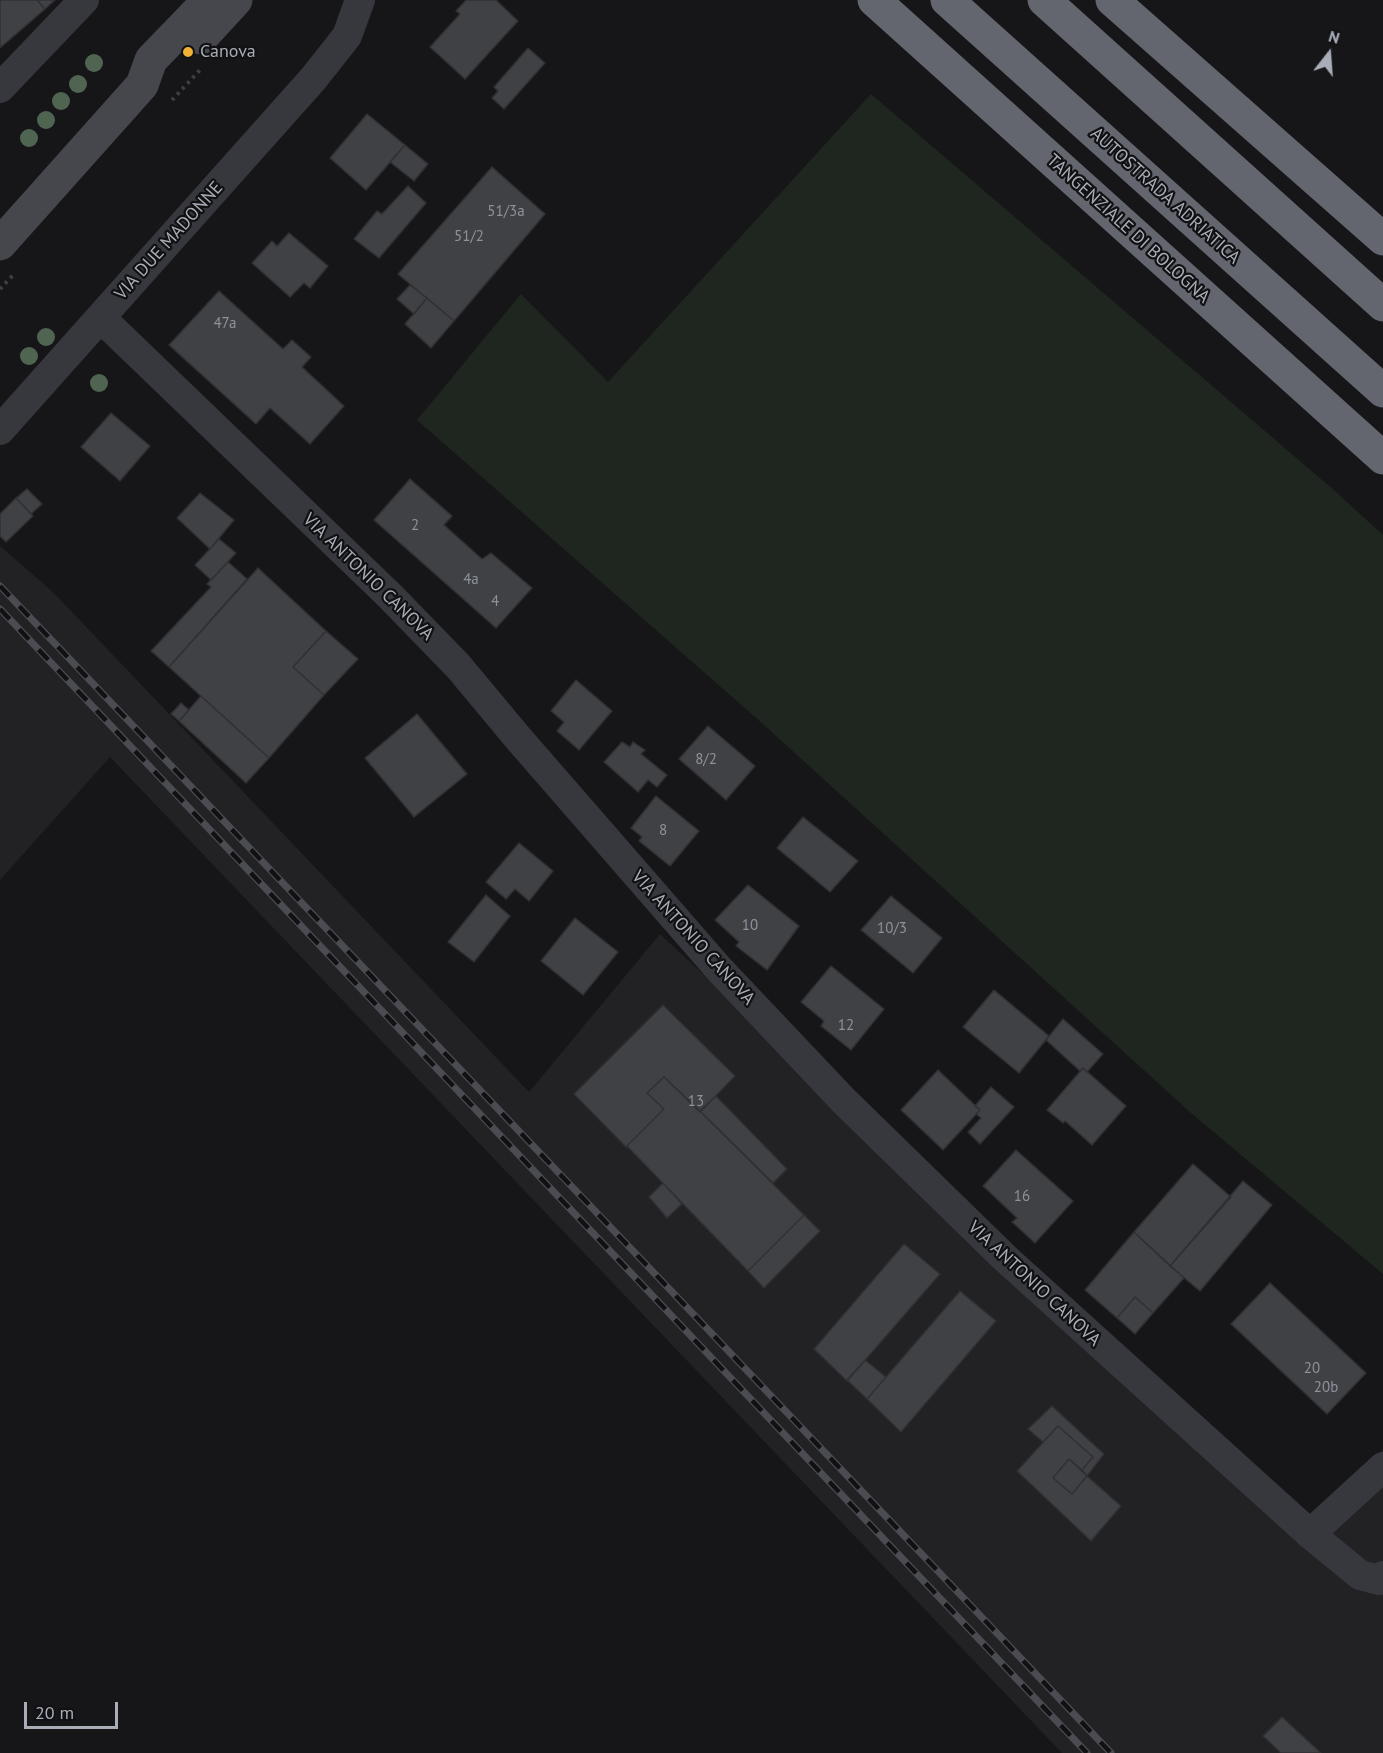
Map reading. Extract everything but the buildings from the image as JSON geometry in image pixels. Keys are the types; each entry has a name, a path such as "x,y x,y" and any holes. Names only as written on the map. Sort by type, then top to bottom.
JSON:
{"highway":[{"name":"TANGENZIALE DI BOLOGNA","path":"874,0 1383,458"},
{"name":"AUTOSTRADA ADRIATICA","path":"947,0 1383,392"},
{"path":"1044,0 1383,305"},
{"path":"1112,0 1383,239"}],"main road":[{"path":"0,244 142,86 151,60 208,0"},
{"path":"142,86 166,76 236,0"}],"street":[{"path":"0,88 84,0"},
{"name":"VIA DUE MADONNE","path":"336,50 343,34 348,0"},
{"name":"VIA DUE MADONNE","path":"0,430 313,79 347,36 360,0"},
{"name":"VIA ANTONIO CANOVA","path":"100,318 390,596 458,666 525,747 719,969 844,1101 1005,1258 1310,1534 1360,1575 1379,1580 1383,1576"},
{"path":"1310,1534 1383,1467"}],"shaded area":[{"path":"871,94 1335,491 1383,535 1383,1274 1191,1113 764,725 417,420 521,294 608,382"},
{"path":"0,546 54,593 529,1092 660,934 1306,1534 1383,1449 1383,1753 1062,1753 110,757 0,880"}],"railway":[{"path":"0,586 1111,1753"},
{"path":"0,609 1087,1753"}],"place":[{"name":"Canova","path":"188,52"}]}
